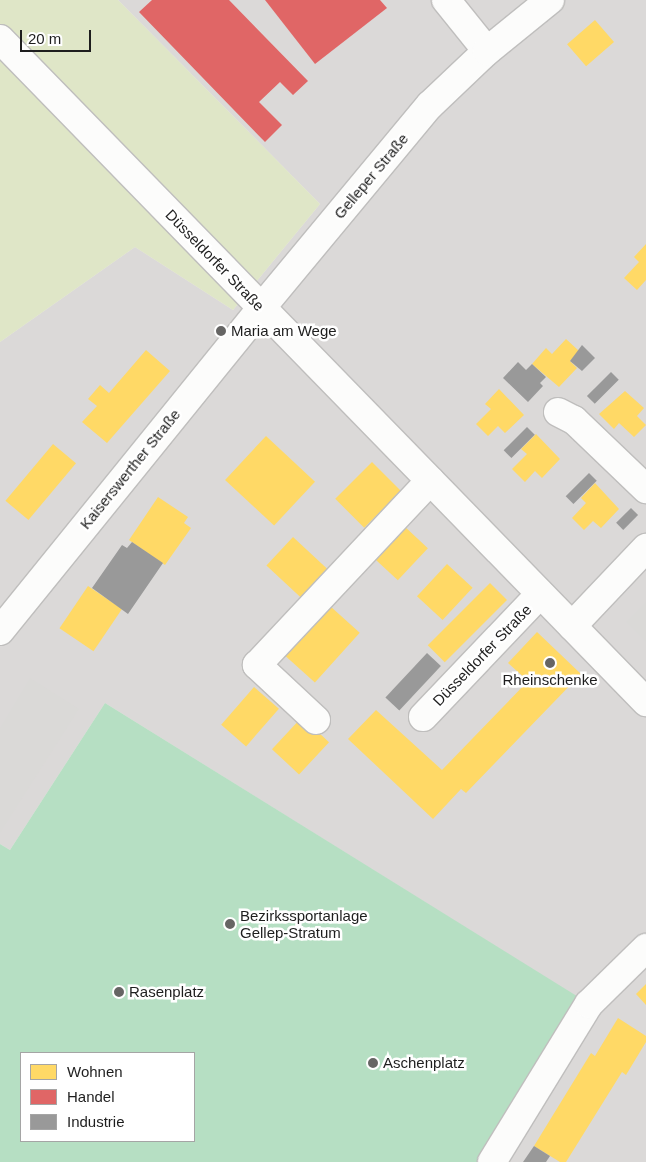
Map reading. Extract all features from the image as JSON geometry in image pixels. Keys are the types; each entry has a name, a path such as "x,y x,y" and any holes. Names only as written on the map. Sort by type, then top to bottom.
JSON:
{"street":[{"path":"446,0 487,51"},
{"name":"Gelleper Straße","path":"262,307 430,105 487,51 550,0"},
{"name":"Düsseldorfer Straße","path":"0,39 173,216 238,286 262,307 646,702"},
{"name":"Kaiserswerther Straße","path":"0,631 262,307"},
{"path":"558,412 574,420 646,489"},
{"path":"316,720 257,665 430,481"},
{"path":"572,626 646,548"},
{"name":"Düsseldorfer Straße","path":"423,717 540,594"},
{"path":"492,1162 588,1004 646,948"}],"shaded area":[{"path":"118,0 646,0 646,1162 478,1162 579,998 105,703 10,850 0,844 0,342 135,247 233,310 320,204"},
{"path":"646,602 646,642 626,622"},
{"path":"30,678 79,709 0,833 0,728"}],"green space":[{"path":"0,0 118,0 320,204 233,310 135,247 0,342"},
{"name":"Bezirkssportanlage Gellep-Stratum","path":"105,703 580,998 478,1162 0,1162 0,844 10,850"}],"building: Wohnen":[{"path":"595,20 614,42 586,66 567,44"},
{"path":"646,244 646,280 637,290 624,278 639,262 634,257"},
{"path":"566,339 579,351 570,361 577,368 559,387 532,364 546,348 552,354"},
{"path":"146,350 170,371 107,443 82,422 97,406 88,399 100,385 109,393"},
{"path":"499,389 524,415 505,433 498,426 488,436 476,424 491,409 485,404"},
{"path":"625,391 644,408 637,416 646,425 634,437 619,423 614,429 599,414"},
{"path":"536,434 560,459 542,478 535,471 525,482 512,469 527,454 521,449"},
{"path":"266,436 315,482 274,526 225,480"},
{"path":"53,444 76,463 28,520 5,501"},
{"path":"372,462 401,491 364,528 335,499"},
{"path":"595,483 619,509 601,528 593,521 584,530 572,518 586,503 581,498"},
{"path":"158,497 188,517 184,523 191,528 165,565 129,540"},
{"path":"403,525 428,548 398,580 373,557"},
{"path":"293,537 330,571 303,600 266,566"},
{"path":"447,564 473,588 443,620 417,596"},
{"path":"490,583 507,600 445,662 428,645"},
{"path":"88,586 122,609 93,651 59,628"},
{"path":"330,606 360,633 315,683 285,656"},
{"path":"537,632 581,674 466,793 461,789 433,819 348,739 376,710 442,770 528,681 508,663"},
{"path":"254,687 279,709 246,746 221,725"},
{"path":"302,717 329,742 299,774 272,749"},
{"path":"646,984 646,1005 636,994"},
{"path":"618,1018 646,1036 646,1042 626,1075 622,1072 566,1162 560,1162 534,1146 591,1053 595,1056"}],"building: Handel":[{"path":"152,0 229,0 308,81 293,95 280,82 259,102 282,125 265,142 139,12"},
{"path":"265,0 380,0 387,8 315,64"}],"building: Industrie":[{"path":"582,345 595,358 582,371 570,361"},
{"path":"518,362 526,370 532,364 546,377 540,383 543,386 528,402 503,378"},
{"path":"611,372 619,380 595,404 587,396"},
{"path":"527,427 535,435 511,458 504,450"},
{"path":"589,473 597,481 573,504 566,496"},
{"path":"631,508 638,515 623,530 616,523"},
{"path":"132,542 163,563 128,614 92,588 122,545 127,548"},
{"path":"427,653 441,666 399,711 385,698"},
{"path":"534,1146 550,1156 546,1162 523,1162"}],"place":[{"name":"Maria am Wege","path":"221,331"},
{"name":"Rheinschenke","path":"550,663"},
{"name":"Bezirkssportanlage Gellep-Stratum","path":"230,924"},
{"name":"Rasenplatz","path":"119,992"},
{"name":"Aschenplatz","path":"373,1063"}]}
